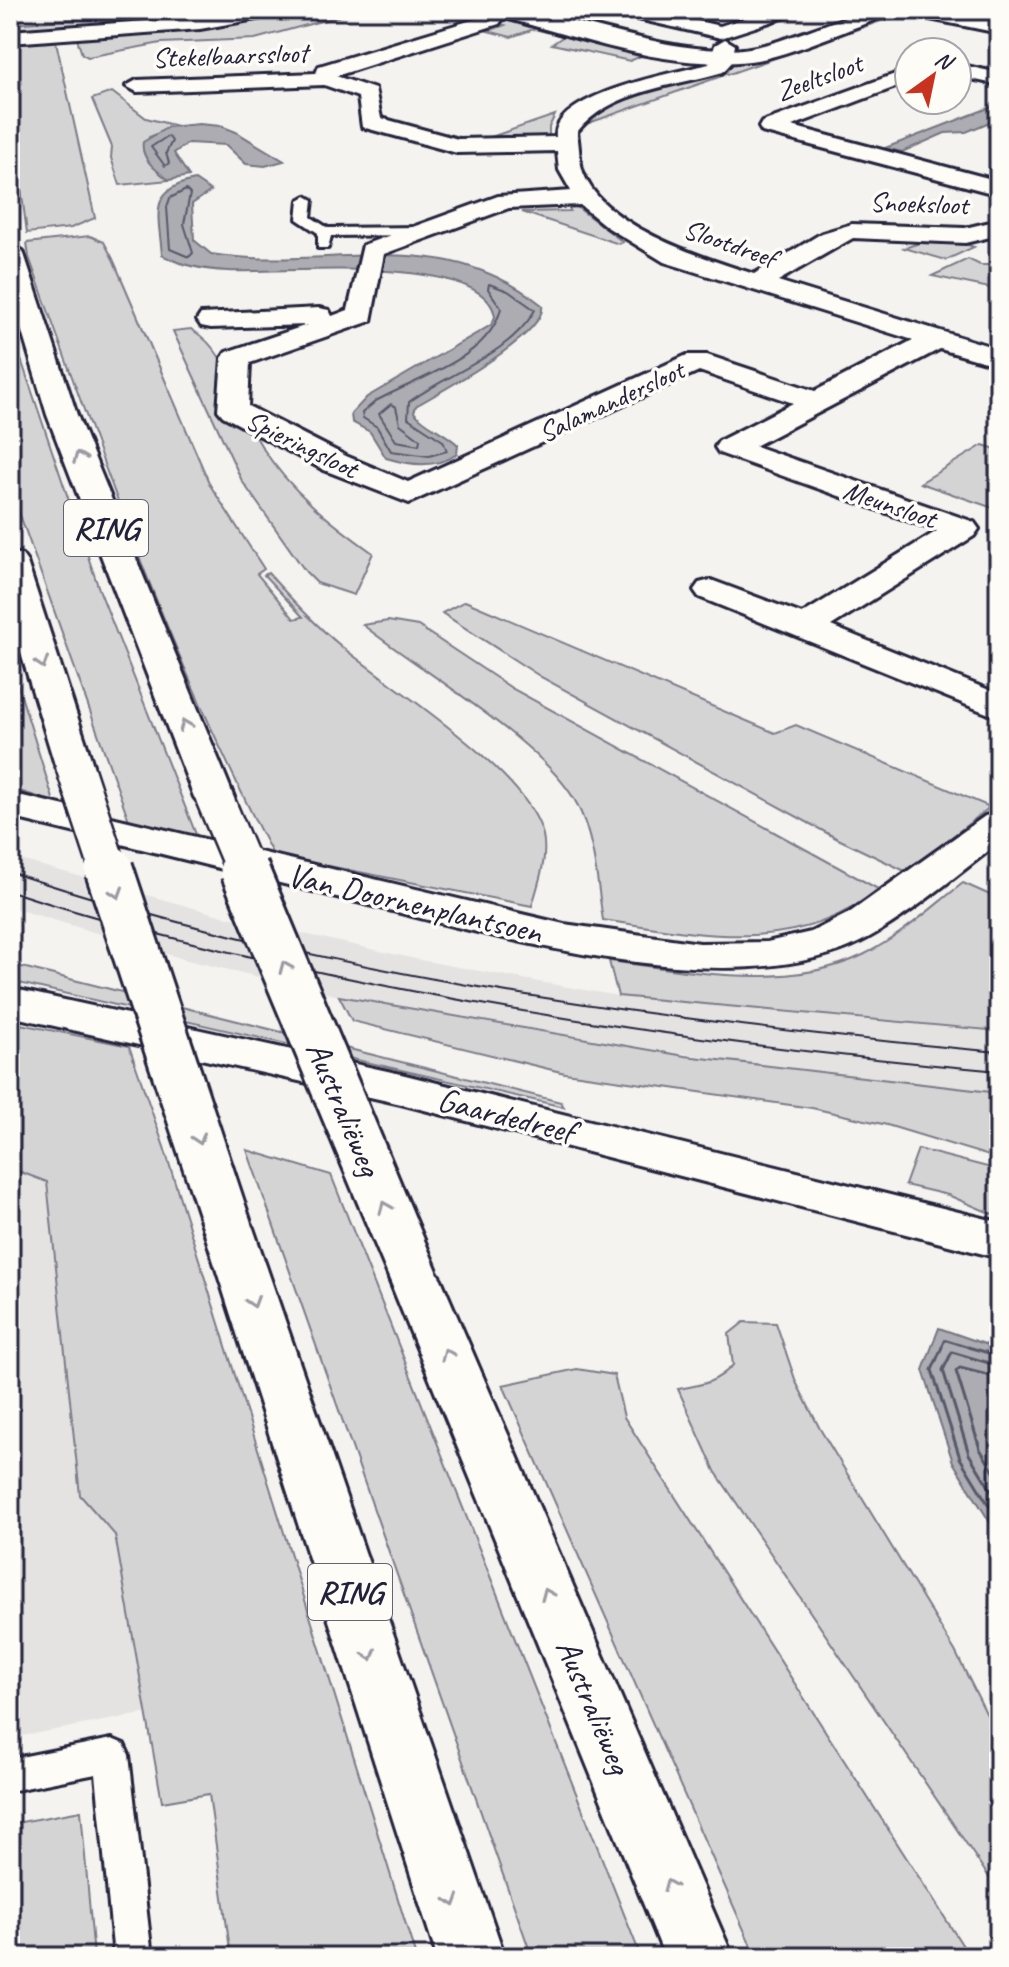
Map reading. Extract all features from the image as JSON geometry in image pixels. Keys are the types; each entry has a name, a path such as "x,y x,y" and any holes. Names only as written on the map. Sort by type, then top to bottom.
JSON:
{"street":[{"path":"84,24 151,10"},
{"path":"19,28 200,23 273,10"},
{"path":"553,10 711,48 756,41 848,10"},
{"path":"623,10 711,48"},
{"path":"567,144 566,131 578,113 683,65 788,10"},
{"path":"495,15 753,55 884,10"},
{"path":"915,10 999,27"},
{"name":"Stekelbaarssloot","path":"326,79 326,70 495,15"},
{"path":"619,95 716,68 711,48"},
{"path":"973,73 999,79"},
{"name":"Stekelbaarssloot","path":"137,86 326,79 368,93 370,122 457,146 567,144"},
{"name":"Zeeltsloot","path":"770,127 893,81"},
{"path":"746,136 770,127"},
{"name":"Zeeltsloot","path":"770,127 883,157"},
{"name":"Slootdreef","path":"567,144 571,170 586,198 616,222 673,257 999,358"},
{"name":"Snoeksloot","path":"883,157 999,188"},
{"path":"211,320 361,315 369,260 423,231 506,201 586,198"},
{"name":"Snoeksloot","path":"755,284 817,246 851,231 916,230 964,239 999,227"},
{"name":"Australiëweg","path":"10,253 62,415 214,797 699,1957"},
{"name":"Spieringsloot","path":"361,315 236,358 233,410 335,463 409,494"},
{"path":"819,402 937,339"},
{"name":"Salamandersloot","path":"409,494 697,361 819,402"},
{"name":"Meunsloot","path":"804,628 963,529 730,447 819,402"},
{"name":"RING","path":"10,562 74,765 471,1957"},
{"path":"711,590 999,707"},
{"name":"Van Doornenplantsoen","path":"10,805 564,937 700,956 767,955 825,942 864,922 999,824"},
{"name":"Gaardedreef","path":"10,1002 401,1089 999,1240"}],"lane":[{"path":"306,200 304,219 324,239 423,231"},
{"path":"10,1775 112,1755 133,1957"}],"shaded area":[{"path":"196,10 248,10 214,16 10,31 10,24"},
{"path":"299,10 362,10 255,39 161,43 88,57 82,54 76,36 198,28"},
{"path":"456,10 485,10 654,50 630,61 552,44 564,36 534,29 511,37 488,31 505,25"},
{"path":"876,16 916,16 881,21 729,74 716,70"},
{"path":"55,37 95,218 71,228 27,233 10,105 10,46"},
{"path":"709,73 722,76 586,124 611,104"},
{"path":"112,92 146,118 177,126 149,137 159,172 169,180 120,185 111,158 112,147 92,99"},
{"path":"555,115 549,127 549,141 532,142 530,136 491,137"},
{"path":"569,204 623,242 619,244 522,212 570,211"},
{"path":"90,236 104,242 113,259 210,485 264,569 257,574 294,619 303,617 264,575 268,573 341,646 486,759 532,811 543,835 544,853 532,906 273,855 203,709 140,560 29,257 27,243"},
{"path":"952,240 974,247 946,260 904,248 926,241"},
{"path":"968,259 980,265 999,265 999,290 932,276"},
{"path":"10,327 99,589 199,842 131,826 10,487"},
{"path":"191,329 216,352 233,383 253,432 285,478 312,505 373,553 354,595 317,583 306,572 242,481 173,331"},
{"path":"983,445 999,450 999,510 920,483"},
{"path":"465,601 775,733 796,725 990,807 907,872 836,838 541,677 442,613"},
{"path":"388,621 418,626 513,689 878,889 847,910 814,924 781,932 710,934 603,920 595,862 584,819 562,782 512,734 363,625"},
{"path":"10,660 54,802 10,788"},
{"path":"10,857 219,915 420,960 618,996 999,1031 999,1092 844,1077 533,1032 339,996 187,960 10,907"},
{"path":"963,883 999,899 999,1031 618,996 609,961 738,976 802,973 833,966 863,955 890,940"},
{"path":"10,964 561,1102 564,1107 10,981"},
{"path":"339,996 685,1056 999,1093 999,1159 887,1125 812,1108 565,1073 352,1021"},
{"path":"10,1022 129,1046 164,1147 416,1957 231,1957 209,1794 162,1802 115,1535 80,1495 47,1182 10,1168"},
{"path":"918,1149 999,1170 999,1217 948,1195 905,1185"},
{"path":"247,1150 331,1175 641,1957 532,1957"},
{"path":"10,1168 47,1182 80,1495 115,1535 148,1713 10,1738"},
{"path":"744,1322 776,1323 796,1382 820,1429 955,1651 999,1739 999,1892 715,1471 678,1389 708,1382 733,1365 729,1334"},
{"path":"577,1369 614,1375 624,1417 970,1957 756,1957 503,1385"},
{"path":"81,1811 94,1957 10,1957 10,1824"}],"water":[{"path":"999,104 999,118 966,132 945,133 902,152 885,148 973,116"},
{"path":"199,124 221,126 236,132 284,161 265,166 246,164 226,145 188,143 174,153 189,176 169,180 147,159 143,142 168,127"},
{"path":"195,180 211,191 192,204 194,240 211,254 256,258 422,257 462,264 502,279 542,305 539,317 511,346 416,406 414,412 419,417 458,445 457,454 431,464 386,458 370,432 352,422 351,414 367,397 491,325 495,317 483,296 457,282 420,274 331,269 228,271 178,262 162,255 159,206 169,190"},
{"path":"939,1328 999,1349 999,1537 953,1462 923,1370"}],"tram line":[{"path":"10,872 130,909 251,941 375,968 624,1010 999,1052"},
{"path":"10,891 211,948 498,1007 748,1044 999,1071"}]}
